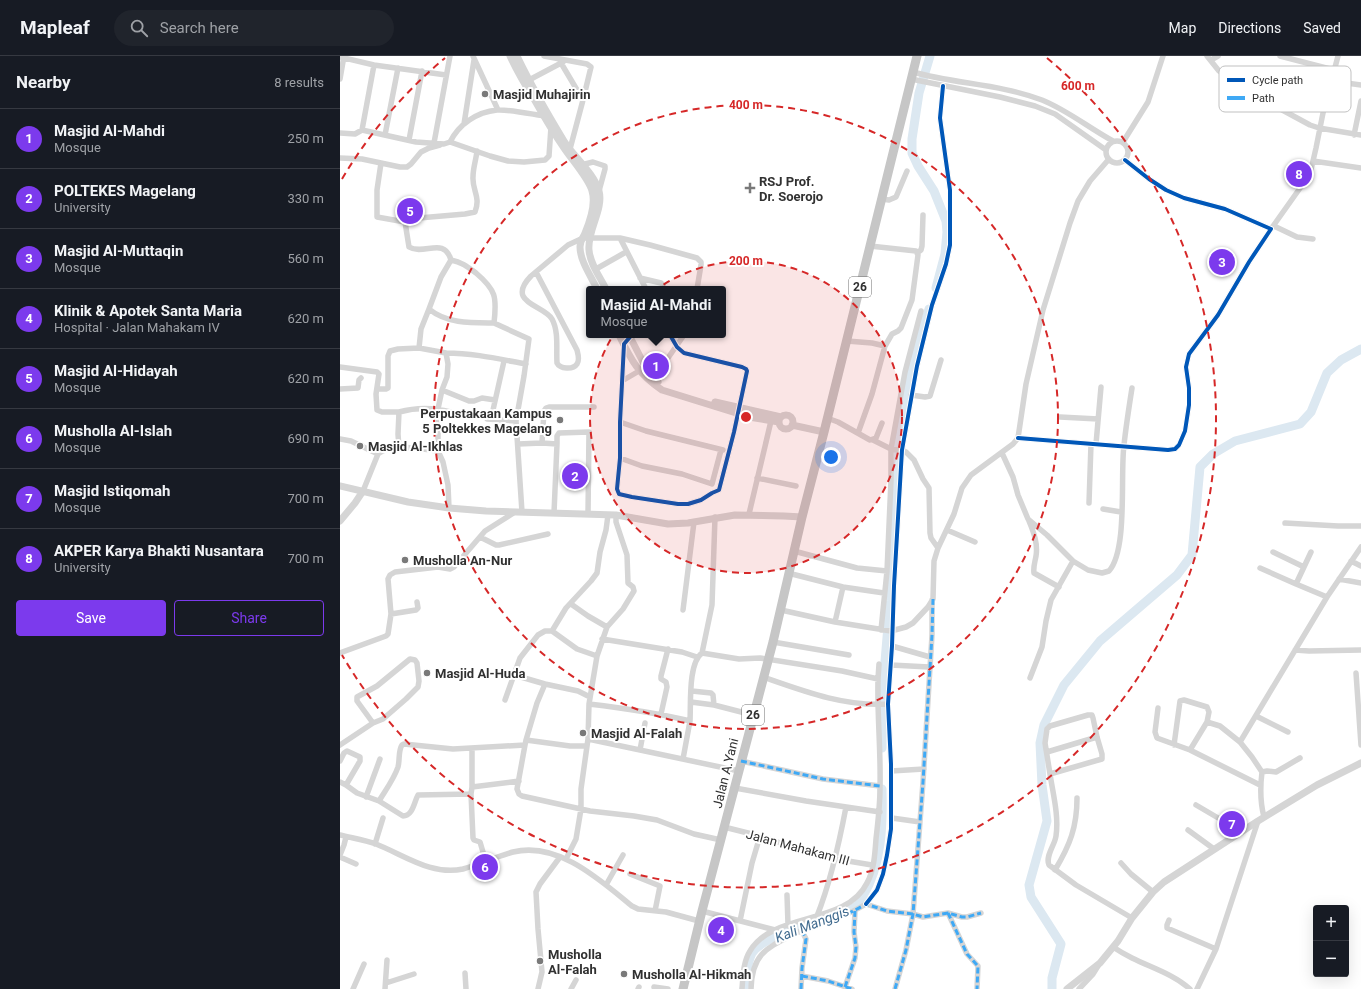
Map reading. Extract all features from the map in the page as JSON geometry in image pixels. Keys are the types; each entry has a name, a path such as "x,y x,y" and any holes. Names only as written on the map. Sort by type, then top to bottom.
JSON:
{"highway":[{"name":"26","path":"802,517 882,199 916,76 917,56"},
{"name":"Jalan A.Yani","path":"683,989 767,660 773,642 802,517"}],"street":[{"path":"434,142 450,56"},
{"path":"510,56 514,66 551,127 580,166 593,180 599,191"},
{"path":"517,56 569,151"},
{"path":"544,56 564,62 587,64 591,67 584,100 569,151"},
{"path":"1122,142 1148,102 1163,56"},
{"path":"1218,56 1208,58 1219,71"},
{"path":"1280,56 1319,66"},
{"path":"1335,66 1338,56"},
{"path":"340,79 342,57 374,65 446,75"},
{"path":"474,58 498,110"},
{"path":"464,124 474,58"},
{"path":"529,80 564,62"},
{"path":"564,62 584,100"},
{"path":"362,130 374,65"},
{"path":"385,135 398,68"},
{"path":"409,140 422,71"},
{"path":"916,76 933,77 1002,89 1058,107 1094,131 1113,141 1122,142 1125,144 1128,150 1127,157 1125,160 1118,163 1111,161 1106,153 1108,144 1113,141"},
{"path":"916,76 930,83 1000,97 1046,110 1075,127 1106,150"},
{"path":"971,91 972,83"},
{"path":"1351,84 1361,86"},
{"path":"751,989 753,971 760,954 770,946 795,932 802,931 855,911 866,904 877,890 883,874 892,818 887,704 891,665 901,450 917,366 932,305 946,264 950,245 950,190 940,118 943,86"},
{"path":"1354,135 1361,101"},
{"path":"340,158 362,159 400,167 407,167 422,152 429,148 447,143 464,124 481,114 498,110 544,116"},
{"path":"1286,112 1310,125 1319,128 1361,136"},
{"path":"1018,438 1168,450 1175,449 1179,445 1184,431 1189,405 1189,388 1186,367 1189,354 1218,315 1249,262 1310,174 1323,112"},
{"path":"340,133 355,134 362,130 416,142 447,143 508,161 524,162 545,160 548,158 551,127"},
{"path":"381,163 377,190 377,217 405,222 420,218 475,212 477,194 472,177 477,151"},
{"path":"895,989 906,950 913,914 924,769 934,561 938,548 954,514 962,488 971,475 1002,454 1018,438 1026,384 1043,310 1070,223 1078,201 1090,181 1109,159"},
{"path":"1125,160 1166,190 1184,198 1224,210 1297,237 1313,239"},
{"path":"1313,161 1361,168"},
{"path":"580,166 593,162 604,166 605,169 599,191 600,201 586,238 581,242 580,249 582,257 596,286"},
{"path":"580,166 593,193 594,202 586,238 589,252 604,286"},
{"path":"882,199 889,200 896,197 907,171"},
{"path":"858,433 872,394 885,346 893,333 901,328 912,300 917,253 922,248 923,215"},
{"path":"405,222 409,247 416,250 438,247 442,248 451,258 460,262 488,283 494,293 494,323"},
{"path":"536,272 577,350 578,360 575,366 564,368 557,363 556,330 550,316 530,304 524,298 523,288 525,283 536,272 568,245 586,238 620,238 650,245 700,260 701,265 698,286"},
{"path":"620,238 644,286"},
{"path":"870,246 915,250 917,253"},
{"path":"596,270 626,252"},
{"path":"418,348 421,329 451,258"},
{"path":"640,278 661,283 663,286"},
{"path":"429,308 440,316 465,323 494,323 528,338 526,364 516,421 518,444 519,512"},
{"path":"882,630 887,571 892,449 905,372 922,311"},
{"path":"621,338 639,371 654,385 662,390 771,421 780,419 785,415 790,416 792,425"},
{"path":"628,338 624,344 620,422 620,458 617,489 619,494 632,497 678,504 688,504 701,500 718,491 720,488 747,374 746,369 684,352 677,347 672,338"},
{"path":"631,338 644,364 654,378 664,386 738,411 780,419"},
{"path":"654,378 682,338"},
{"path":"846,341 872,343 885,346"},
{"path":"377,389 388,388 388,356 390,351 398,349 418,348 446,353 483,356 526,364"},
{"path":"446,353 448,364 447,377 442,390 438,409 438,451 443,462 448,485 449,508"},
{"path":"911,395 925,397 930,396 941,360"},
{"path":"504,361 489,419 516,421"},
{"path":"340,367 377,372 379,374 376,401 378,412 399,412 418,408 438,409 474,417"},
{"path":"622,381 639,371"},
{"path":"340,389 358,388 359,380 361,378"},
{"path":"1089,503 1093,444 1098,419 1101,387"},
{"path":"1028,519 1047,535 1073,561 1088,570 1102,573 1109,572 1113,565 1119,546 1124,446 1132,388"},
{"path":"442,390 469,401 482,398 495,400"},
{"path":"542,443 544,411 546,408 594,407"},
{"path":"399,412 399,448"},
{"path":"1060,417 1098,419"},
{"path":"828,418 868,439 892,449 906,452 914,460 929,488 930,533 931,538 938,548"},
{"path":"780,419 780,426 784,429 789,428 792,425 824,432"},
{"path":"749,514 771,421"},
{"path":"620,422 646,431 728,452"},
{"path":"872,440 876,438 882,423"},
{"path":"554,513 557,436 559,433 589,432 588,514"},
{"path":"340,439 351,441 378,454"},
{"path":"518,444 556,444"},
{"path":"340,521 363,491 378,454 387,449 399,448 438,451"},
{"path":"712,493 712,484 721,450"},
{"path":"1002,454 1015,483 1036,542 1036,556 1033,567 1034,573 1059,587"},
{"path":"620,458 642,466 682,474 712,484"},
{"path":"758,478 796,486"},
{"path":"340,486 408,502 449,508 616,515 668,524 680,524 715,517 749,514 802,517"},
{"path":"1103,509 1121,512"},
{"path":"340,653 386,636 389,632 391,614 388,579 390,575 395,572 434,567 450,569 454,567 485,531 519,512"},
{"path":"552,631 566,608 598,573 600,552 606,530 608,515"},
{"path":"538,989 542,972 536,892 540,884 563,858 576,839 581,809 581,789 588,746 589,704 597,656 602,639 608,627 623,609 634,591 628,582 627,555 616,522 616,515"},
{"path":"683,759 690,721 692,674 700,655 712,605 715,517"},
{"path":"683,610 694,522"},
{"path":"1285,524 1361,526"},
{"path":"947,530 975,542"},
{"path":"480,537 499,545 548,534"},
{"path":"1240,742 1327,597 1361,546"},
{"path":"794,551 857,568 887,571"},
{"path":"1273,552 1304,567"},
{"path":"1296,584 1311,552"},
{"path":"1030,678 1042,647 1051,600 1073,561"},
{"path":"1351,561 1361,566"},
{"path":"1260,568 1327,597"},
{"path":"788,573 843,587 884,593"},
{"path":"1339,579 1361,583"},
{"path":"835,622 843,587"},
{"path":"781,610 835,622 892,631 906,627 913,623 928,607 932,599"},
{"path":"391,614 417,609 417,602"},
{"path":"571,604 588,616 608,627"},
{"path":"505,700 520,658 538,635 545,631 552,631 576,649 597,656"},
{"path":"602,639 700,655 739,659 758,658 842,671 878,679"},
{"path":"773,642 849,655"},
{"path":"892,646 930,657"},
{"path":"661,714 667,687 666,682 661,679 661,676 668,649"},
{"path":"1295,650 1361,650"},
{"path":"340,745 373,723 384,719 418,687 417,663 415,660 410,659 377,686 357,697 357,701 373,723"},
{"path":"742,989 744,968 750,951 761,938 775,930 851,903 860,894 868,882 880,812 877,705 879,664"},
{"path":"891,665 929,667"},
{"path":"1356,673 1361,745"},
{"path":"514,675 544,684 578,691 590,697"},
{"path":"763,678 844,702 877,705 887,704"},
{"path":"544,684 525,743 517,789 519,794 522,796 590,811 657,820 694,834 721,840"},
{"path":"692,691 711,693 713,695 714,704"},
{"path":"1174,745 1182,700 1207,707 1209,712 1207,722 1190,750"},
{"path":"691,702 714,704 753,715"},
{"path":"589,704 627,708 690,721"},
{"path":"1158,708 1155,735 1159,739 1190,750 1260,785"},
{"path":"1050,774 1100,760 1102,757 1093,718 1090,715 1050,726 1047,729 1045,737 1057,827 1056,838 1048,860 1049,865 1076,885 1132,918"},
{"path":"1256,716 1288,732"},
{"path":"1197,989 1216,949 1261,819 1260,785 1262,772 1252,756 1240,742 1220,726 1207,722"},
{"path":"640,750 645,723"},
{"path":"1047,752 1097,737"},
{"path":"588,739 739,771"},
{"path":"378,801 397,769 400,748 404,744 453,749 472,749 525,743 588,746"},
{"path":"472,749 471,794 473,838 474,840 480,842 486,862"},
{"path":"340,761 347,750 360,757 360,761 346,785"},
{"path":"1262,772 1268,770 1276,772 1300,758"},
{"path":"366,798 380,759"},
{"path":"741,761 823,778 880,786"},
{"path":"1079,989 1093,974 1132,918 1153,892 1164,882 1316,785 1361,763"},
{"path":"891,771 924,769"},
{"path":"472,787 519,781"},
{"path":"340,782 366,798 378,801 403,816 408,816 418,795 471,794"},
{"path":"735,788 806,801 880,812"},
{"path":"1056,870 1066,852 1074,831 1076,798"},
{"path":"1196,805 1225,822 1236,836"},
{"path":"817,916 836,859 846,807"},
{"path":"375,844 383,818"},
{"path":"892,818 920,822"},
{"name":"Jalan Mahakam III","path":"724,827 760,836 803,851 836,859 872,865"},
{"path":"1188,830 1214,850"},
{"path":"356,864 340,856 344,845 343,836 375,844 438,870 458,870 513,852 536,851 563,858 600,879 638,910 655,910 700,921"},
{"path":"740,921 752,863 760,836"},
{"path":"606,885 623,855"},
{"path":"1121,863 1131,874 1153,892"},
{"path":"630,874 660,886 655,910"},
{"path":"787,896 788,925 795,932"},
{"path":"866,904 887,911 913,914 923,917 948,913 967,917 982,913"},
{"path":"702,911 775,930"},
{"path":"845,986 855,958 855,911"},
{"path":"948,913 967,954 978,966 977,989"},
{"path":"1169,920 1167,928 1216,949"},
{"path":"801,989 806,939 802,931"},
{"path":"1113,947 1132,958 1168,974 1190,989"},
{"path":"387,960 386,986 414,974"},
{"path":"1067,989 1100,963"},
{"path":"353,989 364,964"},
{"path":"465,973 466,989"},
{"path":"802,976 828,981 852,989"},
{"path":"571,989 576,980"},
{"path":"654,987 668,989"}],"waterway":[{"name":"Kali Manggis","path":"930,56 919,93 912,139 912,153 918,166 934,191 946,221 947,232 945,254 936,288"},
{"name":"Kali Manggis","path":"882,748 882,698 890,601 899,439 911,366 929,309"},
{"path":"1052,989 1052,978 1061,944 1031,897 1029,885 1047,821 1042,785 1040,743 1044,725 1064,685 1100,641 1177,575 1192,555 1200,467 1213,454 1235,441 1300,424 1311,412 1327,373 1341,360 1361,349"},
{"name":"Kali Manggis","path":"744,989 750,957 758,947 778,936 834,916 858,905 869,884 878,858 882,816 882,789"}],"marked path":[{"path":"895,989 906,950 913,914 923,782 933,599"},
{"path":"741,761 823,779 880,786"},
{"path":"801,989 806,939 802,931 843,916 866,904 887,911 913,914 923,917 948,913 967,917 981,913"},
{"path":"845,987 855,958 855,911"},
{"path":"948,913 967,954 978,966 977,989"},
{"path":"802,976 828,981 852,989"}],"cycle path":[{"path":"866,904 877,890 883,874 891,829 891,764 888,704 902,450 917,366 932,305 946,264 950,245 950,190 940,118 943,86"},
{"path":"1018,438 1168,450 1175,449 1179,445 1185,431 1189,405 1189,388 1186,367 1189,354 1218,315 1249,262 1271,229 1225,209 1184,198 1166,190 1125,160"},
{"path":"629,338 624,344 620,422 620,458 617,489 619,494 632,497 678,504 688,504 701,500 719,490 734,432 747,371 742,367 684,353 677,347 672,338"}],"place":[{"name":"Masjid Muhajirin","path":"485,94"},
{"name":"AKPER Karya Bhakti Nusantara","path":"1299,174"},
{"name":"RSJ Prof. Dr. Soerojo","path":"750,188"},
{"name":"Masjid Al-Hidayah","path":"410,211"},
{"name":"Masjid Al-Muttaqin","path":"1222,262"},
{"name":"Masjid Al-Mahdi","path":"656,366"},
{"name":"Perpustakaan Kampus 5 Poltekkes Magelang","path":"560,420"},
{"name":"Masjid Al-Ikhlas","path":"360,446"},
{"name":"POLTEKES Magelang","path":"575,476"},
{"name":"Musholla An-Nur","path":"405,560"},
{"name":"Masjid Al-Huda","path":"427,673"},
{"name":"Masjid Al-Falah","path":"583,733"},
{"name":"Masjid Istiqomah","path":"1232,824"},
{"name":"Musholla Al-Islah","path":"485,867"},
{"name":"Klinik & Apotek Santa Maria","path":"721,930"},
{"name":"Musholla Al-Falah","path":"540,961"},
{"name":"Musholla Al-Hikmah","path":"624,974"}]}
